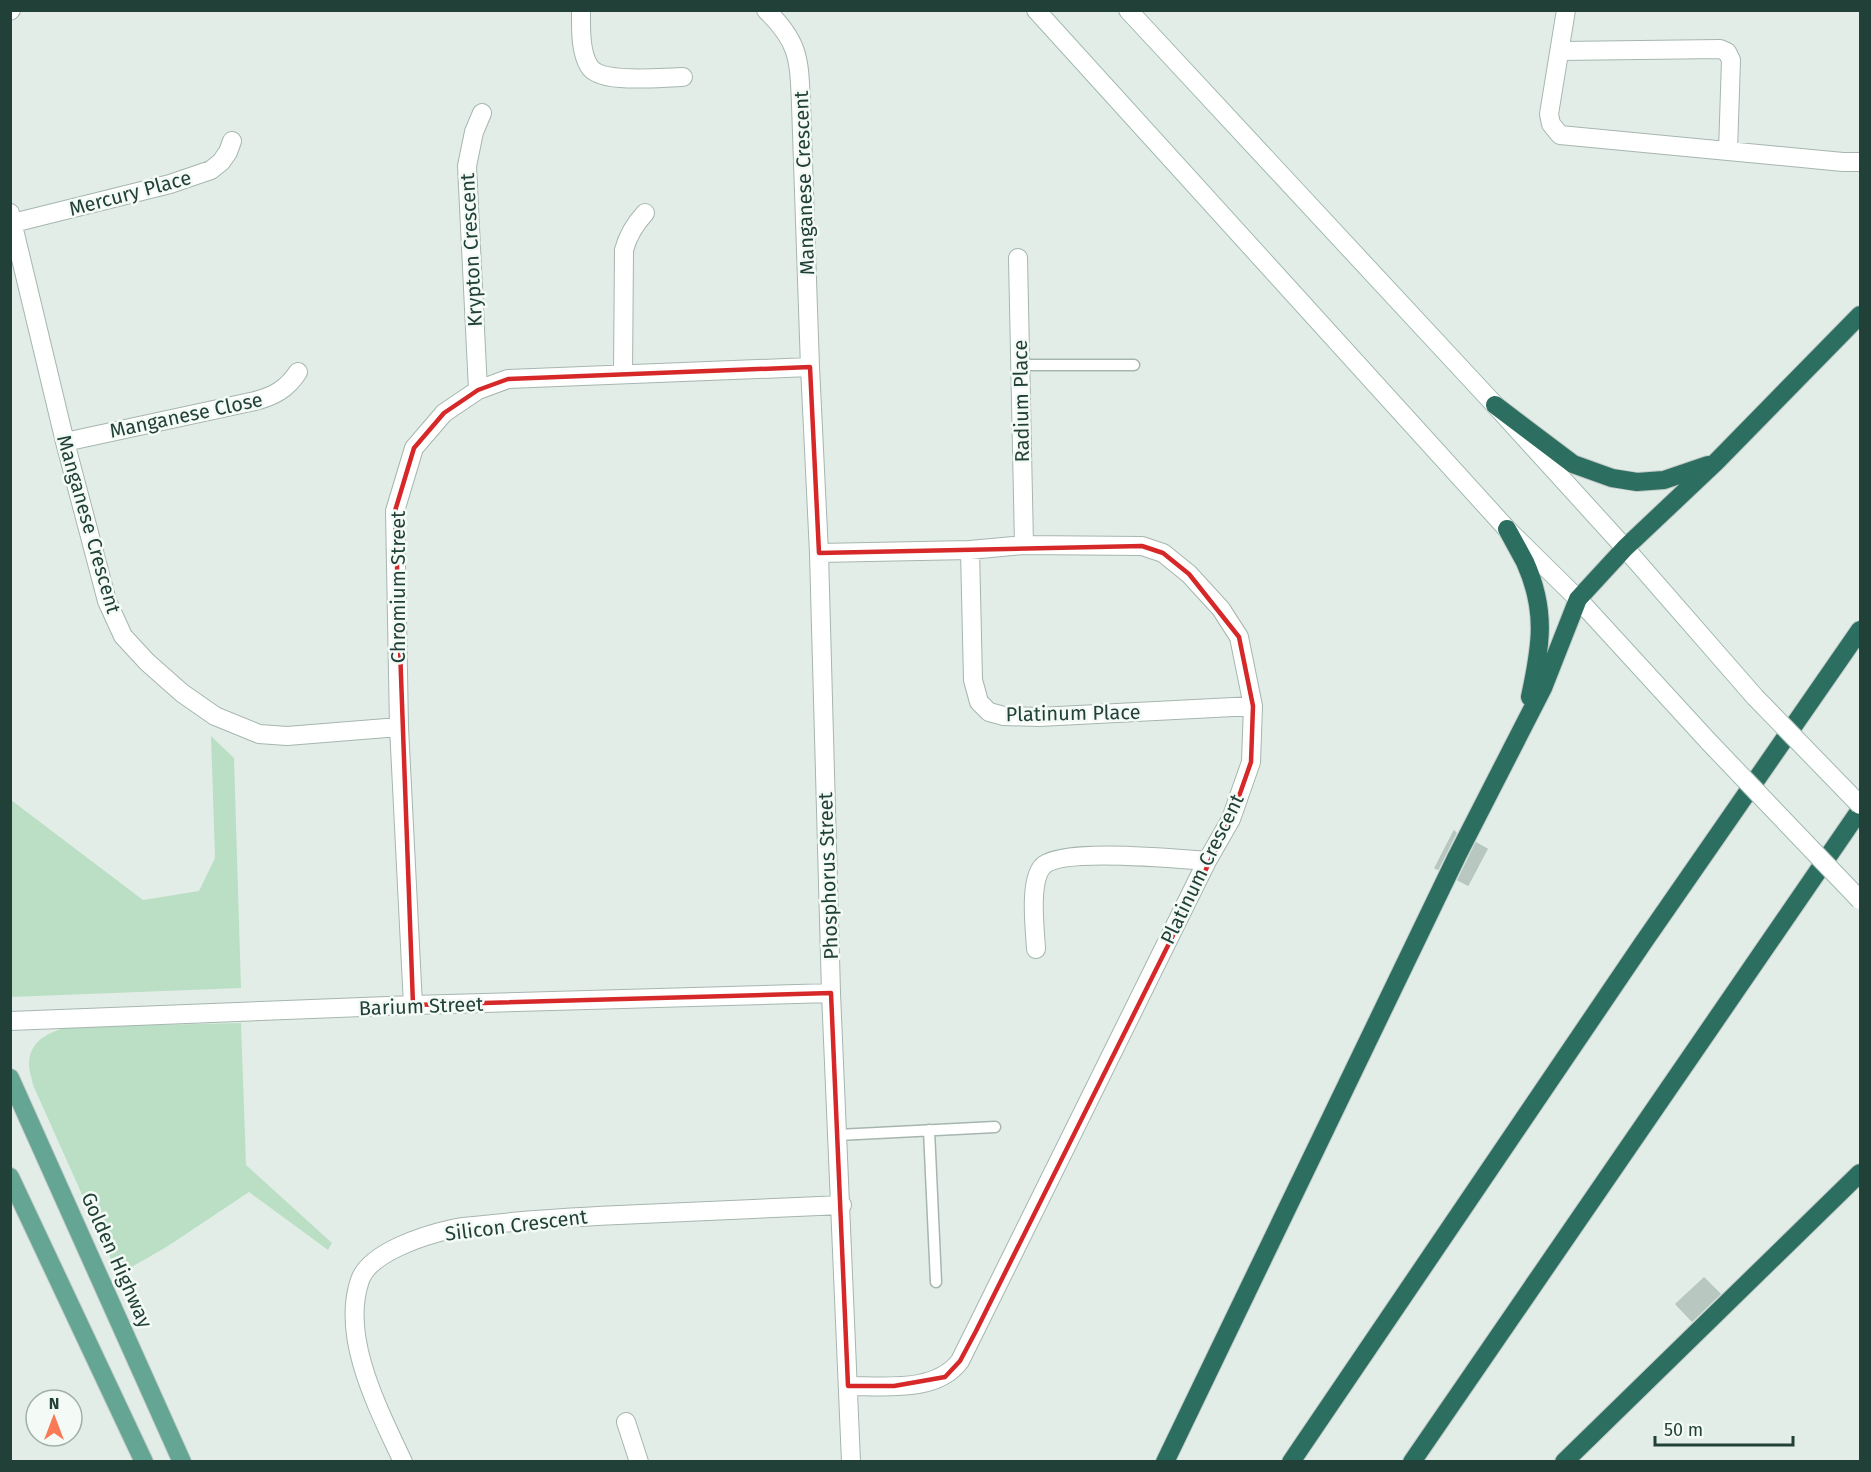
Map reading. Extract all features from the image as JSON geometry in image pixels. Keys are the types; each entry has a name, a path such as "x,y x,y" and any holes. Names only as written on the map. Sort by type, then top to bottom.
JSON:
{"highway":[{"path":"1165,1461 1452,867 1543,688 1578,599 1625,548 1716,462 1860,315"},
{"path":"1495,405 1573,464 1612,478 1637,482 1664,480 1693,472 1716,462"},
{"path":"1508,529 1535,590 1540,621 1540,648 1524,725"},
{"path":"1291,1461 1636,953 1860,630"},
{"path":"1412,1461 1860,810"},
{"path":"1564,1461 1860,1173"}],"main road":[{"name":"Golden Highway","path":"10,1078 182,1461"},
{"path":"10,1177 144,1461"}],"street":[{"path":"581,10 584,51 588,66 596,75 616,78 683,77"},
{"name":"Manganese Crescent","path":"766,10 780,23 792,40 799,67 810,367"},
{"path":"1036,10 1508,529 1578,599 1709,742 1860,900"},
{"path":"1128,10 1495,405 1625,548 1755,697 1860,804"},
{"path":"1566,10 1549,114 1551,124 1560,135 1860,162"},
{"path":"1561,51 1720,49 1727,52 1731,60 1728,150"},
{"name":"Krypton Crescent","path":"478,390 467,166 474,132 482,113"},
{"name":"Mercury Place","path":"12,218 170,184 211,170 221,162 232,141"},
{"path":"623,374 624,250 627,238 645,213"},
{"name":"Manganese Crescent","path":"12,218 65,442 111,610 123,636 147,662 182,693 215,717 259,734 287,736 399,727"},
{"name":"Radium Place","path":"1018,258 1024,545"},
{"name":"Chromium Street","path":"413,1005 399,727 395,511 414,448 444,413 478,390 508,379 810,367"},
{"name":"Phosphorus Street","path":"810,367 819,553 831,993 842,1205 848,1386"},
{"name":"Manganese Close","path":"65,442 263,399 284,390 298,372"},
{"name":"Platinum Crescent","path":"819,553 970,550 1024,545 1142,546 1163,554 1189,574 1221,609 1239,637 1253,706 1251,762 1231,819 1207,861 960,1362 945,1377 931,1382 894,1386 848,1386"},
{"name":"Platinum Place","path":"970,550 973,680 979,702 989,712 1004,716 1039,717 1253,706"},
{"path":"1036,949 1034,903 1037,879 1041,868 1050,860 1088,855 1207,861"},
{"name":"Barium Street","path":"10,1021 413,1005 831,993"},
{"name":"Silicon Crescent","path":"403,1461 370,1389 357,1342 355,1305 361,1279 368,1268 381,1256 403,1245 452,1229 542,1218 842,1205"},
{"path":"848,1386 851,1461"},
{"path":"626,1422 639,1461"}],"lane":[{"path":"1020,365 1134,365"},
{"path":"838,1135 995,1127"},
{"path":"929,1130 936,1282"}],"highlighted area":[{"path":"810,367 819,553 1142,546 1163,553 1189,574 1239,637 1253,706 1251,762 1231,819 976,1331 960,1361 945,1377 894,1386 848,1386 831,993 413,1005 395,511 414,448 444,413 478,390 508,379"}],"green space":[{"path":"211,736 234,758 241,988 11,997 11,800 143,900 199,891 215,858"},
{"path":"241,1023 246,1165 332,1243 328,1250 249,1192 168,1246 118,1275 33,1085 29,1065 33,1048 49,1034 69,1027"}],"building":[{"path":"1454,831 1456,833 1438,869 1435,868"},
{"path":"1476,843 1487,849 1468,885 1458,880"},
{"path":"1704,1278 1720,1294 1692,1321 1676,1304"}]}
